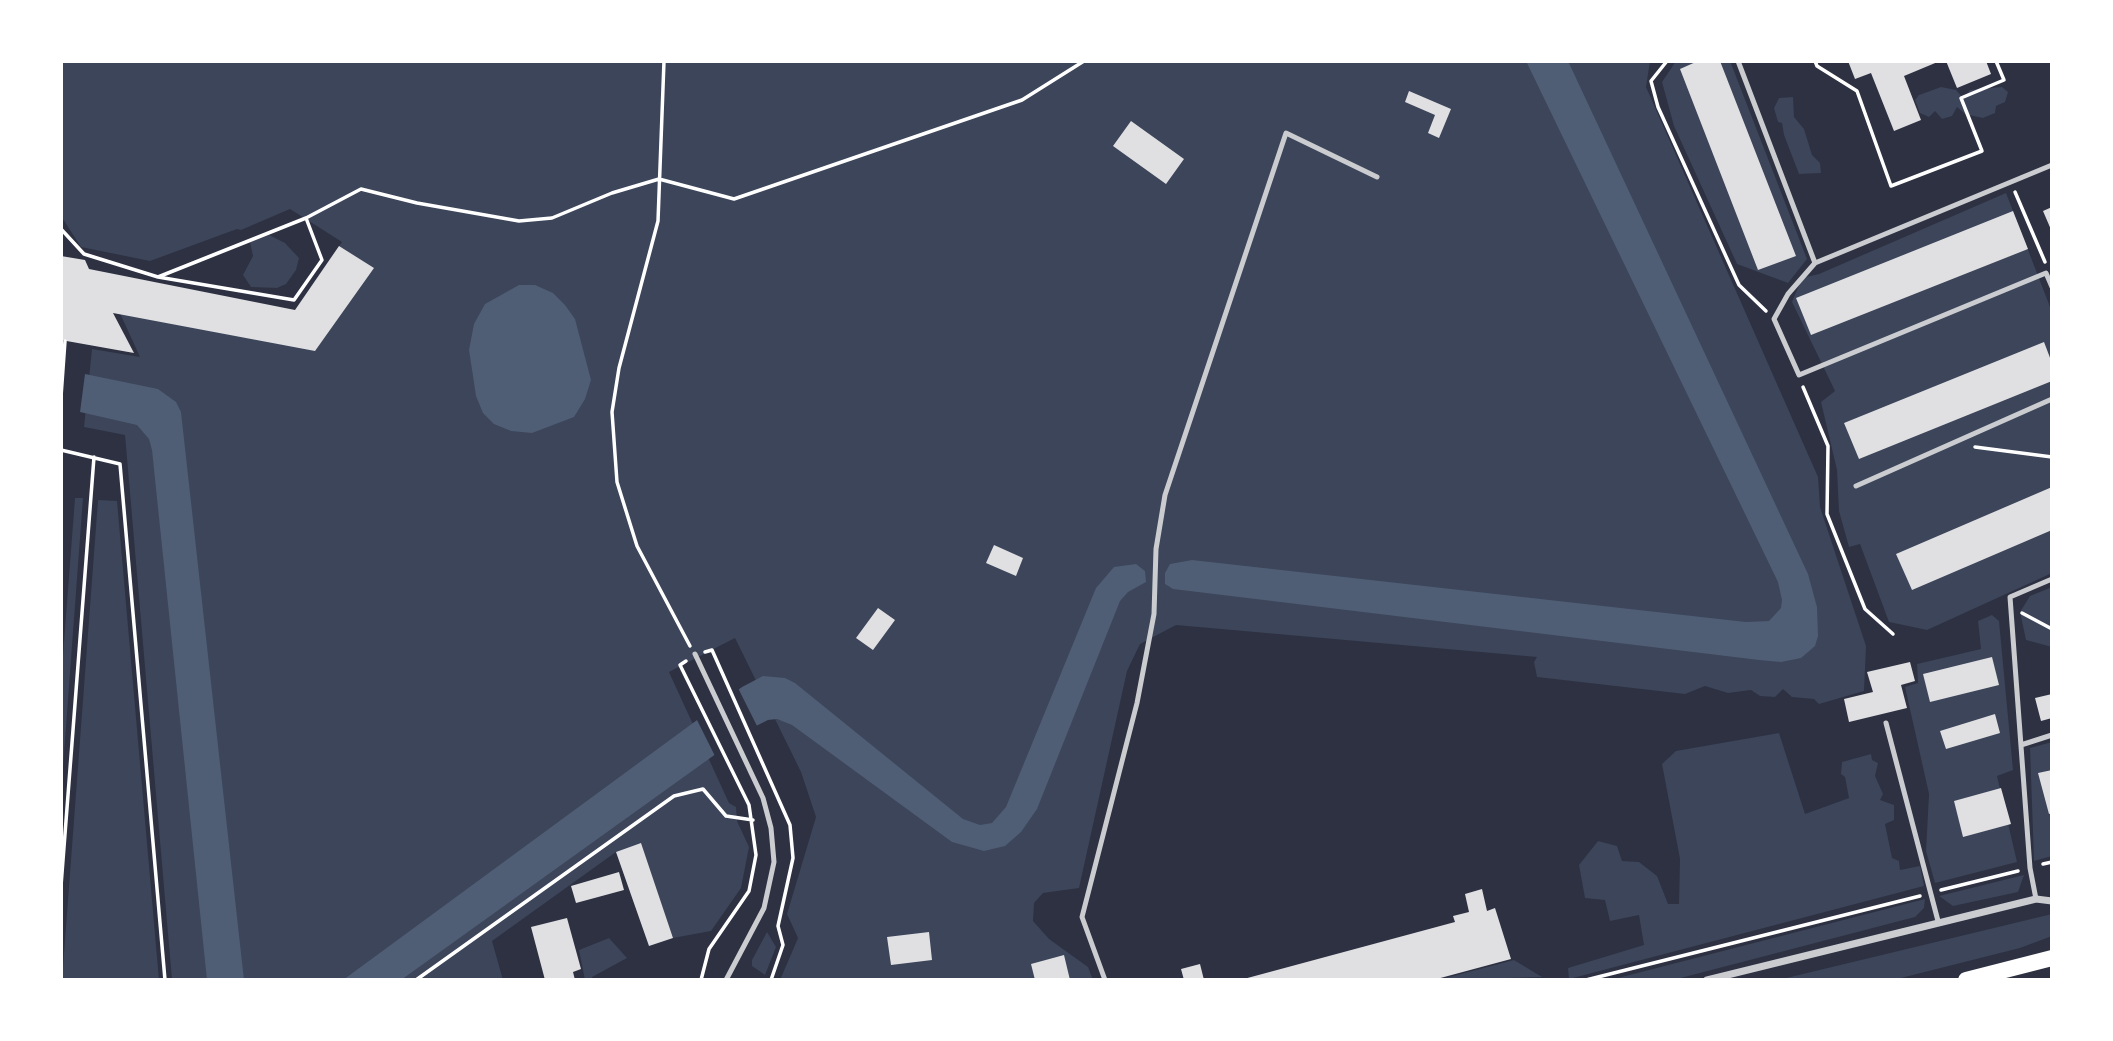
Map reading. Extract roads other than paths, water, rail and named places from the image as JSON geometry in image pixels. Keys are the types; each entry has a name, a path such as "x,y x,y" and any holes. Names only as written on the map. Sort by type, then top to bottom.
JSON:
{"highway":[{"path":"1966,980 2052,958"}],"street":[{"path":"1707,980 1938,921 2036,899 2052,901"}],"lane":[{"path":"1738,61 1815,263"},
{"path":"1105,980 1082,917 1137,703 1154,614 1156,549 1165,495 1286,133 1377,177"},
{"path":"2052,165 1815,263 1788,294 1774,319 1798,375 2046,273 2052,287"},
{"path":"1856,485 2052,399"},
{"path":"2036,899 2030,867 2010,597 2052,579"},
{"path":"695,654 763,798 771,828 774,862 764,908 726,980"},
{"path":"1886,723 1938,921"},
{"path":"2021,745 2052,735"}]}
